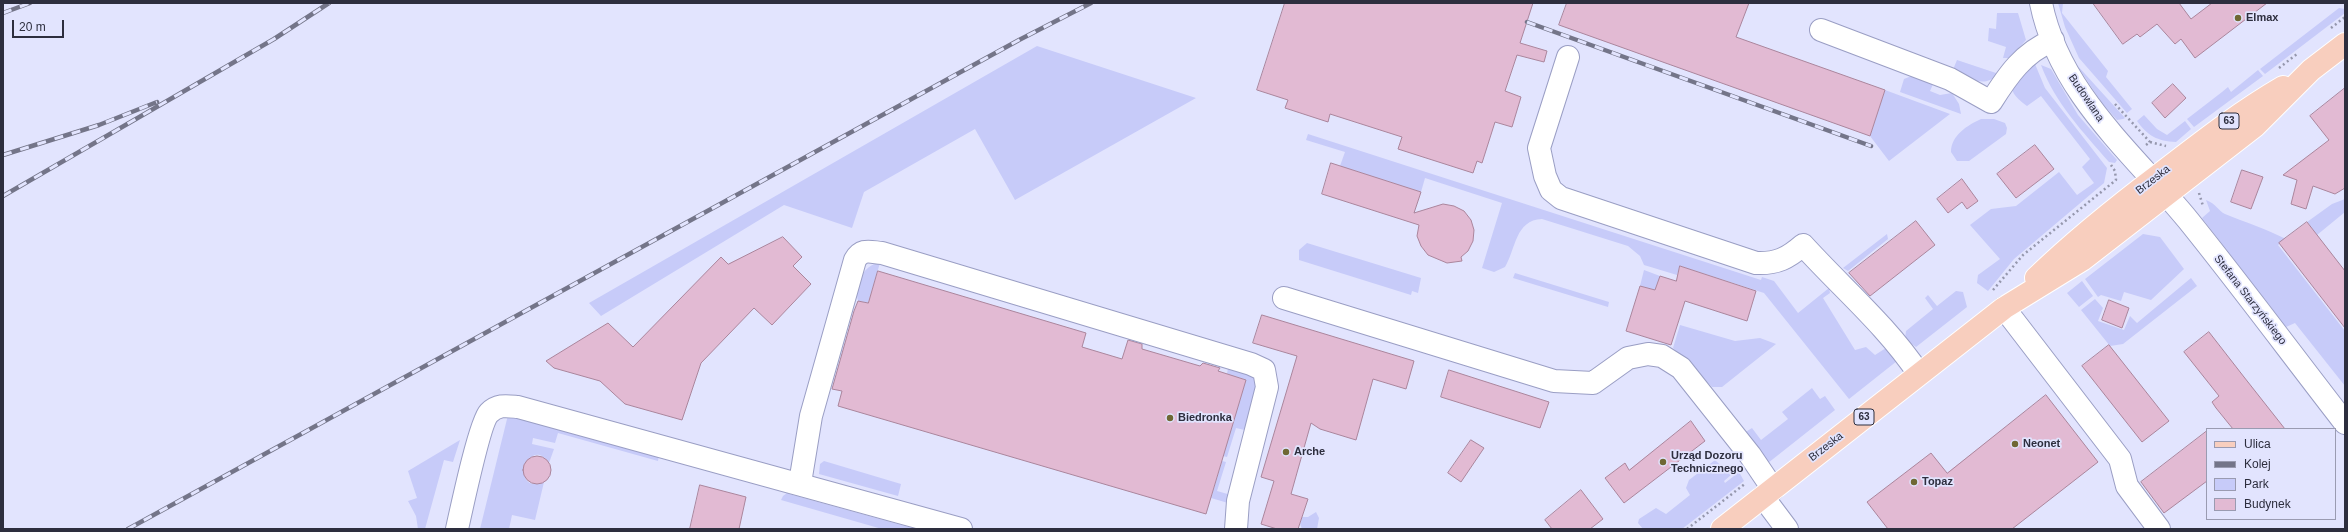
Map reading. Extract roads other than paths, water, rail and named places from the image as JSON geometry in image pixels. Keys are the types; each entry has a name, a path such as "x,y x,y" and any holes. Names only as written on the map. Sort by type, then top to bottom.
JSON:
{"main road":[{"name":"Brzeska","path":"1722,529 1919,374 2006,308 2069,245 2159,188 2242,111 2311,70 2345,44"}],"street":[{"name":"Budowlana","path":"2041,3 2053,40 2063,63 2084,100 2159,188"},
{"path":"1821,30 1950,79 1991,102 2019,61 2039,46 2053,40"},
{"path":"1568,57 1539,148 1545,176 1551,190 1561,198 1756,263 1771,264 1788,258 1804,245 1837,282 1887,332 1919,374"},
{"name":"Stefana Starzyńskiego","path":"2159,188 2188,221 2345,423"},
{"path":"800,483 812,411 855,260 859,253 863,251 882,254 1244,362 1264,370 1267,387 1238,501 1236,529"},
{"path":"1284,298 1554,381 1592,383 1628,358 1648,354 1662,356 1681,368 1750,455 1787,529"},
{"path":"2006,308 2120,459 2127,486 2159,529"},
{"path":"457,529 477,445 488,414 499,406 518,407 800,483 961,529"}],"railway":[{"path":"3,13 30,3"},
{"path":"3,196 274,39 329,3"},
{"path":"128,529 1019,40 1091,3"},
{"path":"1527,22 1871,146"},
{"path":"3,155 99,125 157,102"}],"place":[{"name":"Elmax","path":"2238,18"},
{"name":"Biedronka","path":"1170,418"},
{"name":"Neonet","path":"2015,444"},
{"name":"Arche","path":"1286,452"},
{"name":"Urząd Dozoru Technicznego","path":"1663,462"},
{"name":"Topaz","path":"1914,482"}]}
